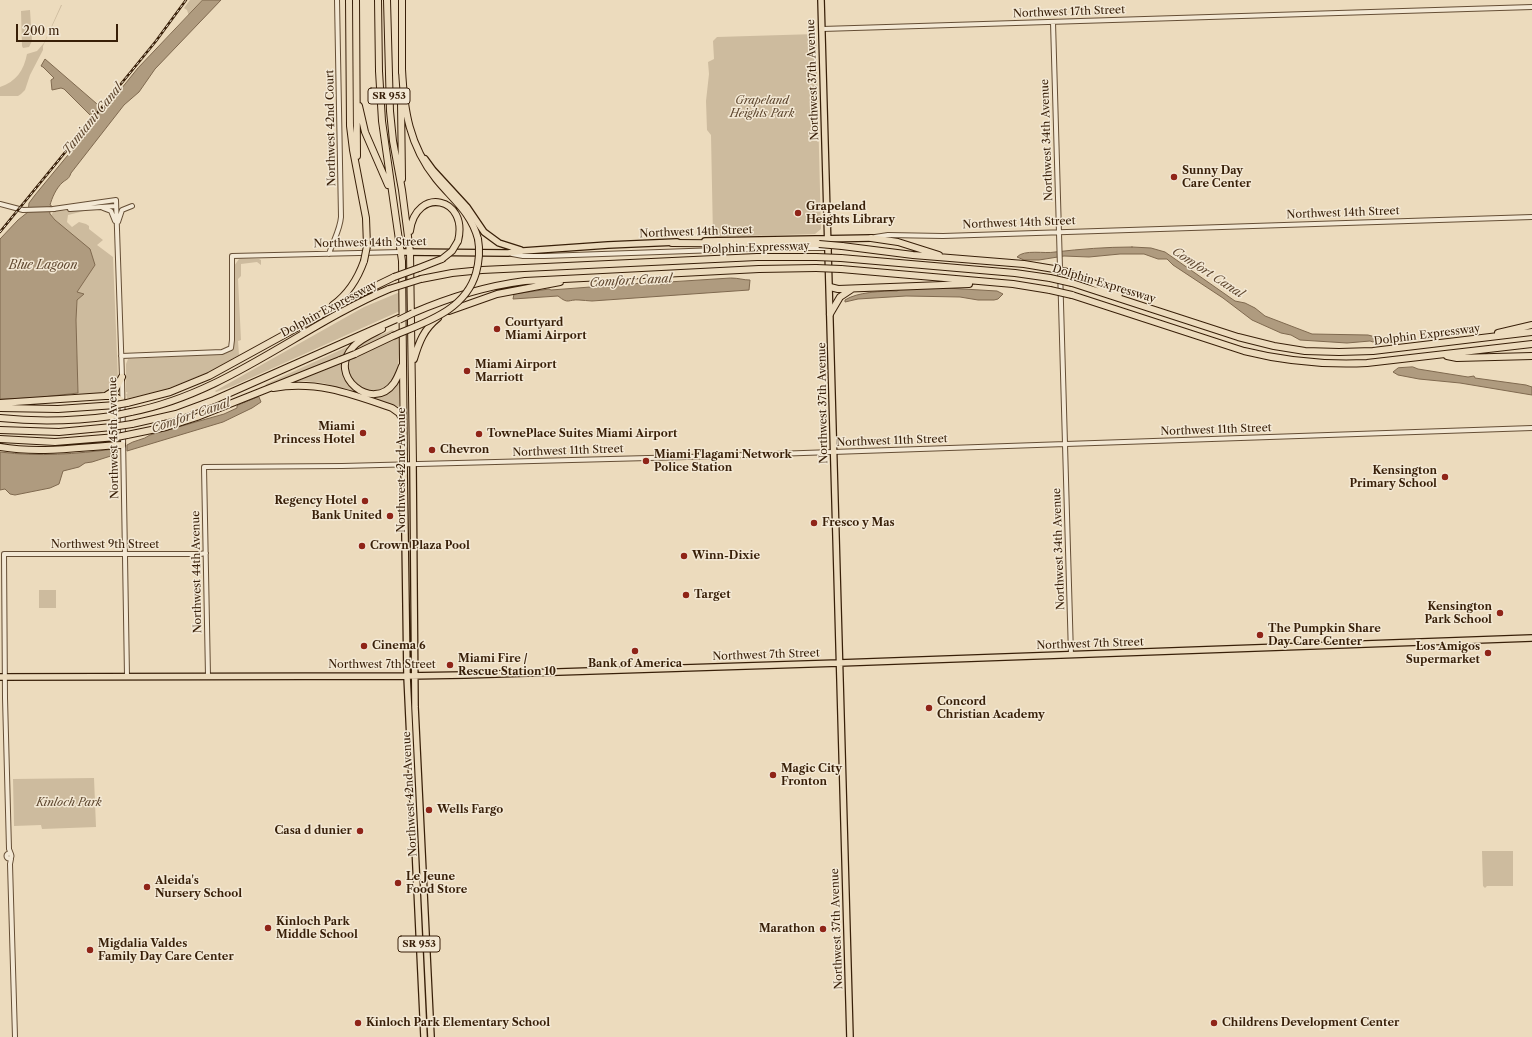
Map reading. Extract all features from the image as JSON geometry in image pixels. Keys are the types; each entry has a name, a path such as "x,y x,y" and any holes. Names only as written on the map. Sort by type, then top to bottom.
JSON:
{"highway":[{"path":"349,0 350,126 359,177"},
{"path":"319,315 347,292 364,261 366,246 366,224 359,177 356,142 356,0"},
{"name":"Northwest 42nd Avenue","path":"378,0 379,71 382,121 401,252 404,464"},
{"name":"Northwest 42nd Avenue","path":"387,0 390,111 398,176 402,190 410,252 413,464"},
{"path":"402,0 402,190"},
{"path":"0,439 66,442 116,437 153,430 188,420 355,354 444,313 463,298 471,285 477,269 479,254 478,239 469,216 436,179 425,164 416,146 409,127 405,107 402,69"},
{"path":"357,82 364,127 385,174 393,203"},
{"path":"0,408 58,409 116,405 124,401 170,392 209,376 319,315 394,277 442,259 452,251 458,241 460,226 456,214 446,205 434,202 423,206 415,213 409,240"},
{"path":"871,238 898,242 947,257"},
{"path":"672,243 819,244 913,255 1024,264 1067,272 1155,310"},
{"name":"Dolphin Expressway","path":"0,418 60,420 112,416 175,401 206,388 357,304 389,290 421,279 452,273 482,270 757,257 816,257 1015,273 1072,283 1250,340 1305,351 1363,352 1471,340 1530,329"},
{"name":"Dolphin Expressway","path":"399,319 413,312 460,295 497,285 525,281 772,268 816,268 993,282 1050,290 1072,295 1244,351 1284,360 1349,364 1442,355 1530,344"},
{"path":"412,364 425,330 436,319 454,308 505,292 580,278"},
{"path":"830,287 834,289 993,282"},
{"path":"830,314 840,296 853,288"},
{"path":"399,319 354,346 347,356 345,369 348,380 355,388 365,392 376,393 387,390 394,384 403,360"},
{"path":"0,430 59,432 132,424 176,414 214,400 399,319"},
{"path":"1442,355 1457,358 1532,356"},
{"path":"105,396 115,390 122,377"},
{"path":"264,390 298,385 327,388 393,409 401,415 404,423"},
{"path":"0,403 105,396 114,396 124,401"},
{"path":"0,447 43,450 122,445"}],"main road":[{"name":"Northwest 37th Avenue","path":"821,0 829,238 850,1037"},
{"path":"409,127 420,150 430,165 467,207 484,232 499,242 523,251"},
{"name":"Northwest 14th Street","path":"401,252 508,253 721,240 871,238"},
{"name":"Northwest 42nd Avenue","path":"404,464 407,676 424,1037"},
{"name":"Northwest 42nd Avenue","path":"413,464 414,676 431,1037"},
{"path":"405,558 409,567 413,570"},
{"path":"405,569 410,574 413,583"},
{"name":"Northwest 7th Street","path":"3,677 414,676 839,663 1532,638"},
{"path":"410,744 414,753 418,757"},
{"path":"411,776 416,781 419,790"},
{"path":"421,975 426,979 429,985"}],"street":[{"name":"Northwest 42nd Court","path":"329,254 339,229 341,217 337,0"},
{"name":"Northwest 17th Street","path":"822,29 1532,7"},
{"name":"Northwest 34th Avenue","path":"1053,22 1071,655"},
{"name":"Northwest 45th Avenue","path":"53,209 116,200 121,356 124,401 122,445 127,676"},
{"path":"1,205 23,210 116,206"},
{"path":"116,228 122,210 132,206"},
{"path":"97,207 111,211 116,228"},
{"name":"Northwest 14th Street","path":"871,238 888,235 943,236 1532,217"},
{"name":"Northwest 14th Street","path":"508,253 523,256 829,248"},
{"name":"Northwest 14th Street","path":"121,356 222,352 231,348 232,256 401,252"},
{"name":"Northwest 11th Street","path":"204,467 413,464 834,452 1532,428"},
{"name":"Northwest 44th Avenue","path":"204,467 208,676"},
{"name":"Northwest 9th Street","path":"3,677 4,554 206,553"},
{"path":"3,677 15,1037"}],"green space":[{"path":"190,0 203,0 189,16 187,10 184,8"},
{"path":"61,5 43,46 43,50 30,75 25,90 18,96 0,96 0,87 15,79 24,65 27,54 37,51 44,43"},
{"path":"30,10 32,41 29,47 23,48 21,11"},
{"name":"Grapeland Heights Park","path":"816,34 821,229 815,234 713,237 711,135 707,130 706,101 709,74 708,62 714,59 713,41 717,37"},
{"path":"88,210 68,215 67,222 72,227 79,222 89,226 89,229 103,240 97,245 113,257 118,380 106,392 96,394 78,394 76,320 77,300 84,294 77,292 95,265 51,215 54,211"},
{"path":"239,259 259,259 261,260 261,265 257,262 241,264 241,276 238,279 241,340 238,341 239,355 209,372 164,390 125,399 127,398 126,394 128,393 126,392 126,364 128,359 224,354 232,349 234,343 234,266"},
{"path":"400,292 400,311 233,386 216,392 215,391 364,307"},
{"path":"392,330 396,332 399,337 399,360 394,377 390,383 382,389 373,391 364,389 351,377 348,368 349,359 354,350 362,344 372,338"},
{"path":"347,347 348,349 345,355 265,386 266,384"},
{"path":"343,361 345,372 350,384 361,394 323,383 304,381 287,383"},
{"path":"398,381 400,382 399,407 366,396 389,392"},
{"path":"39,590 56,590 56,608 39,608"},
{"name":"Kinloch Park","path":"94,778 96,827 42,829 41,825 14,826 13,779"},
{"path":"1482,851 1513,851 1513,886 1487,886 1485,888 1483,886"}],"water":[{"name":"Blue Lagoon","path":"203,0 221,0 155,69 139,92 124,105 71,173 69,178 58,187 50,205 53,207 49,207 50,214 55,220 90,249 95,265 77,292 84,294 77,300 76,320 78,393 34,398 0,399 0,239 28,212 29,203 96,121 64,89 61,88 52,90 51,80 54,78 41,66 45,59 104,110 138,68"},
{"path":"1132,247 1151,248 1165,252 1235,301 1245,303 1255,308 1265,316 1312,334 1368,335 1379,338 1373,342 1347,343 1300,340 1291,335 1281,333 1252,320 1223,298 1173,265 1167,259 1158,259 1144,254 1120,254 1089,257 1064,256 1039,260 1024,260 1017,257 1029,252"},
{"path":"731,278 750,280 749,290 592,301 567,301 558,296 513,299 514,294 549,289 643,283 664,284 670,282"},
{"path":"946,288 997,291 1003,294 998,299 994,300 978,300 960,297 906,296 858,299 845,302 845,300 850,297 870,292 897,291 901,289"},
{"path":"1413,367 1468,377 1474,376 1475,378 1526,385 1532,387 1532,395 1460,383 1419,379 1398,375 1393,372 1398,368"},
{"path":"259,397 261,402 223,422 127,451 127,445 150,435 224,414 237,408 237,406"},
{"path":"114,449 117,454 63,471 59,484 50,488 15,495 10,494 5,489 0,490 0,452 15,454 57,454"}],"railway":[{"path":"0,232 156,41 186,0"}],"place":[{"name":"Sunny Day Care Center","path":"1174,177"},
{"name":"Grapeland Heights Library","path":"798,213"},
{"name":"Courtyard Miami Airport","path":"497,329"},
{"name":"Miami Airport Marriott","path":"467,371"},
{"name":"Miami Princess Hotel","path":"363,433"},
{"name":"TownePlace Suites Miami Airport","path":"479,434"},
{"name":"Chevron","path":"432,450"},
{"name":"Miami Flagami Network Police Station","path":"646,461"},
{"name":"Kensington Primary School","path":"1445,477"},
{"name":"Regency Hotel","path":"365,501"},
{"name":"Bank United","path":"390,516"},
{"name":"Fresco y Mas","path":"814,523"},
{"name":"Crown Plaza Pool","path":"362,546"},
{"name":"Winn-Dixie","path":"684,556"},
{"name":"Target","path":"686,595"},
{"name":"Kensington Park School","path":"1500,613"},
{"name":"The Pumpkin Share Day Care Center","path":"1260,635"},
{"name":"Cinema 6","path":"364,646"},
{"name":"Bank of America","path":"635,651"},
{"name":"Los Amigos Supermarket","path":"1488,653"},
{"name":"Miami Fire / Rescue Station 10","path":"450,665"},
{"name":"Concord Christian Academy","path":"929,708"},
{"name":"Magic City Fronton","path":"773,775"},
{"name":"Wells Fargo","path":"429,810"},
{"name":"Casa d dunier","path":"360,831"},
{"name":"Le Jeune Food Store","path":"398,883"},
{"name":"Aleida's Nursery School","path":"147,887"},
{"name":"Kinloch Park Middle School","path":"268,928"},
{"name":"Marathon","path":"823,929"},
{"name":"Migdalia Valdes Family Day Care Center","path":"90,950"},
{"name":"Kinloch Park Elementary School","path":"358,1023"},
{"name":"Childrens Development Center","path":"1214,1023"}],"water label":[{"name":"Tamiami Canal","path":"93,119"},
{"name":"Comfort Canal","path":"1208,273"},
{"name":"Comfort Canal","path":"631,281"},
{"name":"Comfort Canal","path":"191,416"}]}
